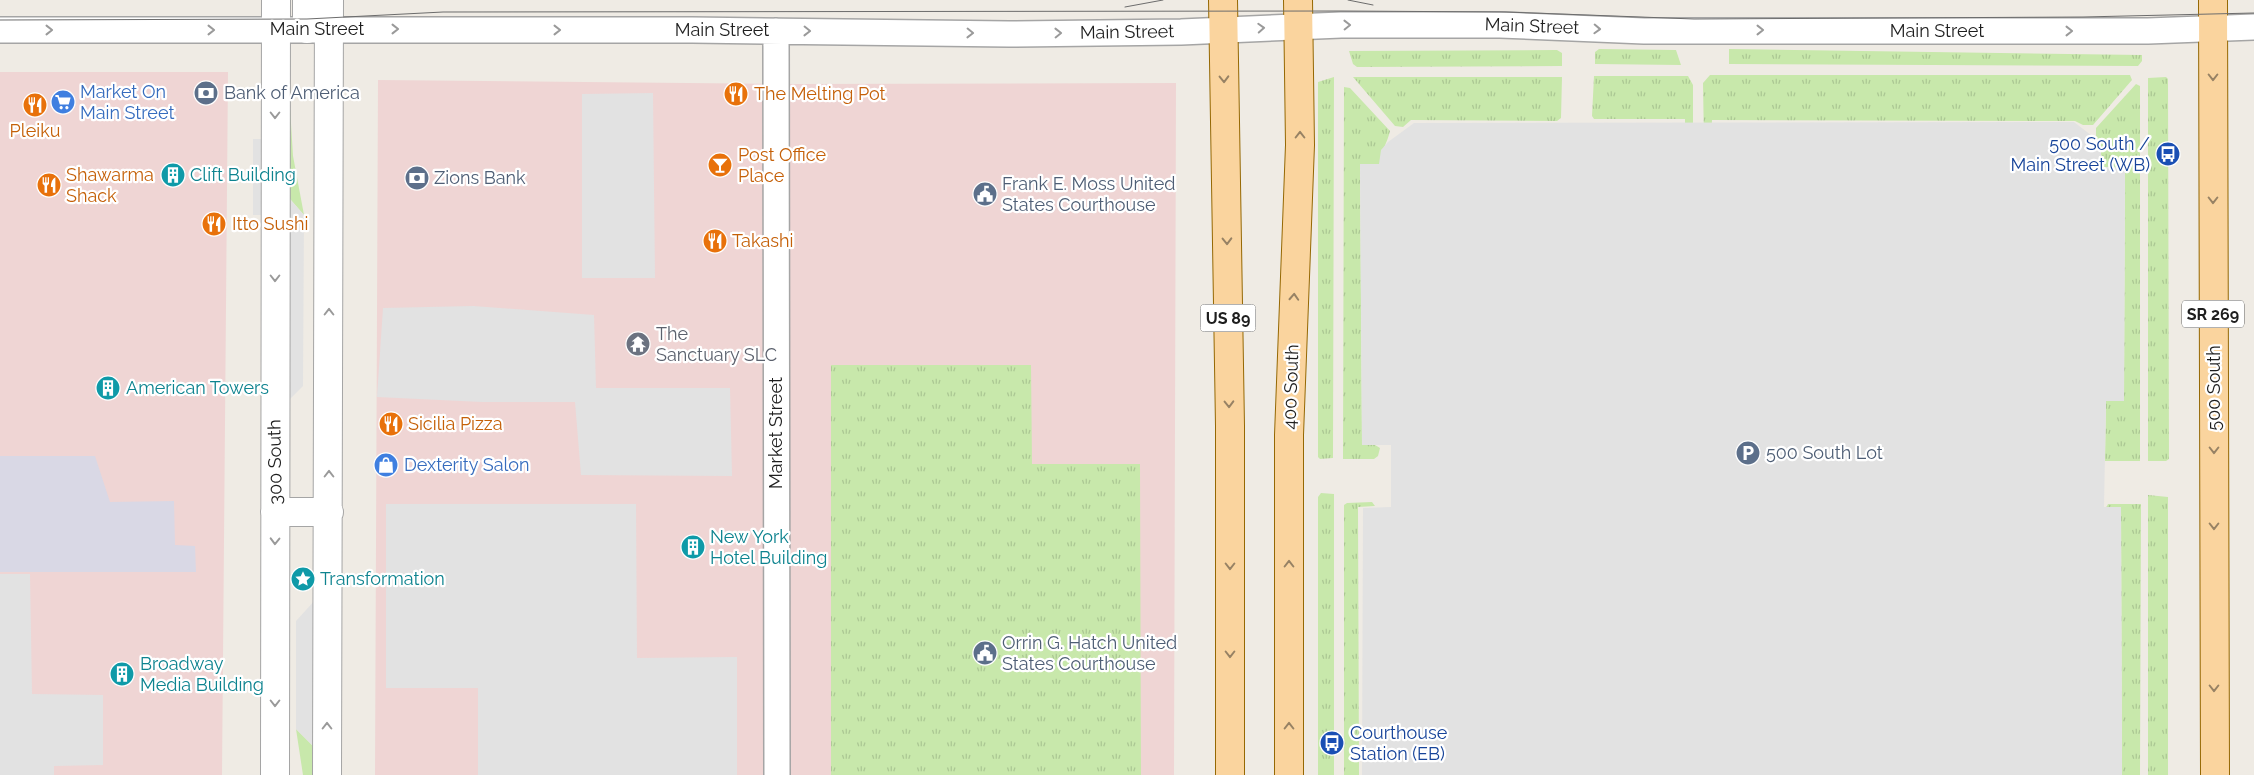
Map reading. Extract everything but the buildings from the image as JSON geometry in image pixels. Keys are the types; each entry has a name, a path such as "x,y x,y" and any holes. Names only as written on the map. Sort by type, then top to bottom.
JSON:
{"main road":[{"name":"US 89","path":"1223,0 1230,426 1230,775"},
{"name":"500 South","path":"2213,0 2214,775"},
{"name":"400 South","path":"1289,775 1289,435 1300,146 1298,13"}],"street":[{"name":"300 South","path":"275,775 276,0"},
{"path":"307,0 318,29 329,512 327,775"},
{"path":"318,29 329,0"},
{"name":"Main Street","path":"0,30 318,29 1009,34 1223,30 1298,13 1459,24 1644,31 2148,31 2254,26"},
{"name":"Market Street","path":"776,31 777,775"},
{"path":"275,512 329,512"}],"shaded area":[{"path":"0,72 228,72 222,775 0,775"},
{"path":"378,80 799,84 1176,83 1174,775 375,775"},
{"path":"653,93 655,278 582,278 582,94"},
{"name":"500 South Lot","path":"2074,122 2100,142 2102,167 2125,168 2124,401 2106,401 2104,507 2121,507 2122,775 1362,775 1363,508 1391,507 1391,445 1362,445 1360,164 1379,164 1381,150 1388,142 1414,123"},
{"path":"253,139 264,139 264,215 253,215"},
{"path":"283,191 304,215 303,386 288,401"},
{"path":"473,306 594,315 596,388 730,388 732,476 581,475 575,402 482,402 377,397 383,308"},
{"path":"0,456 95,456 110,502 174,501 175,545 195,546 196,572 0,572"},
{"path":"386,504 636,504 637,658 737,657 737,775 478,775 478,688 386,688"},
{"path":"0,574 30,574 32,694 103,695 103,765 54,766 54,775 0,775"},
{"path":"316,599 316,749 296,729 296,621"}],"green space":[{"path":"1599,49 1676,50 1681,65 1595,64 1595,52"},
{"path":"1729,49 2142,55 2142,61 2138,66 1729,64"},
{"path":"1557,50 1562,53 1562,66 1357,67 1353,64 1349,51"},
{"path":"1710,75 2130,75 2132,80 2093,125 2083,125 2075,121 1712,120 1711,137 1704,143 1703,83"},
{"path":"1594,76 1688,76 1693,85 1693,142 1685,137 1685,119 1594,119 1592,116"},
{"path":"1334,77 1333,458 1320,459 1318,457 1318,82"},
{"path":"1353,77 1562,77 1561,118 1557,121 1411,120 1403,127 1395,126"},
{"path":"2166,77 2168,79 2169,459 2166,461 2148,461 2148,78"},
{"path":"2136,84 2140,86 2140,461 2105,461 2106,401 2124,401 2125,168 2102,167 2100,142 2096,138 2096,128"},
{"path":"1344,87 1350,88 1390,131 1380,164 1360,164 1362,445 1375,445 1380,448 1378,456 1374,459 1343,459"},
{"path":"289,91 293,156 304,215 283,191"},
{"path":"831,365 1031,365 1032,464 1140,464 1141,775 831,775"},
{"path":"1321,493 1334,494 1334,775 1318,775 1318,497"},
{"path":"2148,495 2168,497 2168,775 2148,775"},
{"path":"1372,502 1375,506 1358,507 1359,775 1344,775 1344,505 1347,503"},
{"path":"2108,504 2141,504 2140,775 2122,775 2121,508 2106,508"},
{"path":"296,729 316,749 317,775 303,775"}],"tram line":[{"path":"1125,7 1163,0"},
{"path":"1348,0 1373,5"},
{"path":"0,20 307,19 443,12 1341,11 1506,12 1694,19 2083,17 2254,13"}],"place":[{"name":"Bank of America","path":"206,93"},
{"name":"The Melting Pot","path":"736,94"},
{"name":"Market On Main Street","path":"63,102"},
{"name":"Pleiku","path":"35,105"},
{"name":"500 South / Main Street (WB)","path":"2168,154"},
{"name":"Post Office Place","path":"720,165"},
{"name":"Clift Building","path":"173,175"},
{"name":"Zions Bank","path":"417,178"},
{"name":"Shawarma Shack","path":"49,185"},
{"name":"Frank E. Moss United States Courthouse","path":"985,194"},
{"name":"Itto Sushi","path":"214,224"},
{"name":"Takashi","path":"715,241"},
{"name":"The Sanctuary SLC","path":"638,344"},
{"name":"American Towers","path":"108,388"},
{"name":"Sicilia Pizza","path":"391,424"},
{"name":"500 South Lot","path":"1748,453"},
{"name":"Dexterity Salon","path":"386,465"},
{"name":"New York Hotel Building","path":"693,547"},
{"name":"Transformation","path":"303,579"},
{"name":"Orrin G. Hatch United States Courthouse","path":"985,653"},
{"name":"Broadway Media Building","path":"122,674"},
{"name":"Courthouse Station (EB)","path":"1332,743"}]}
